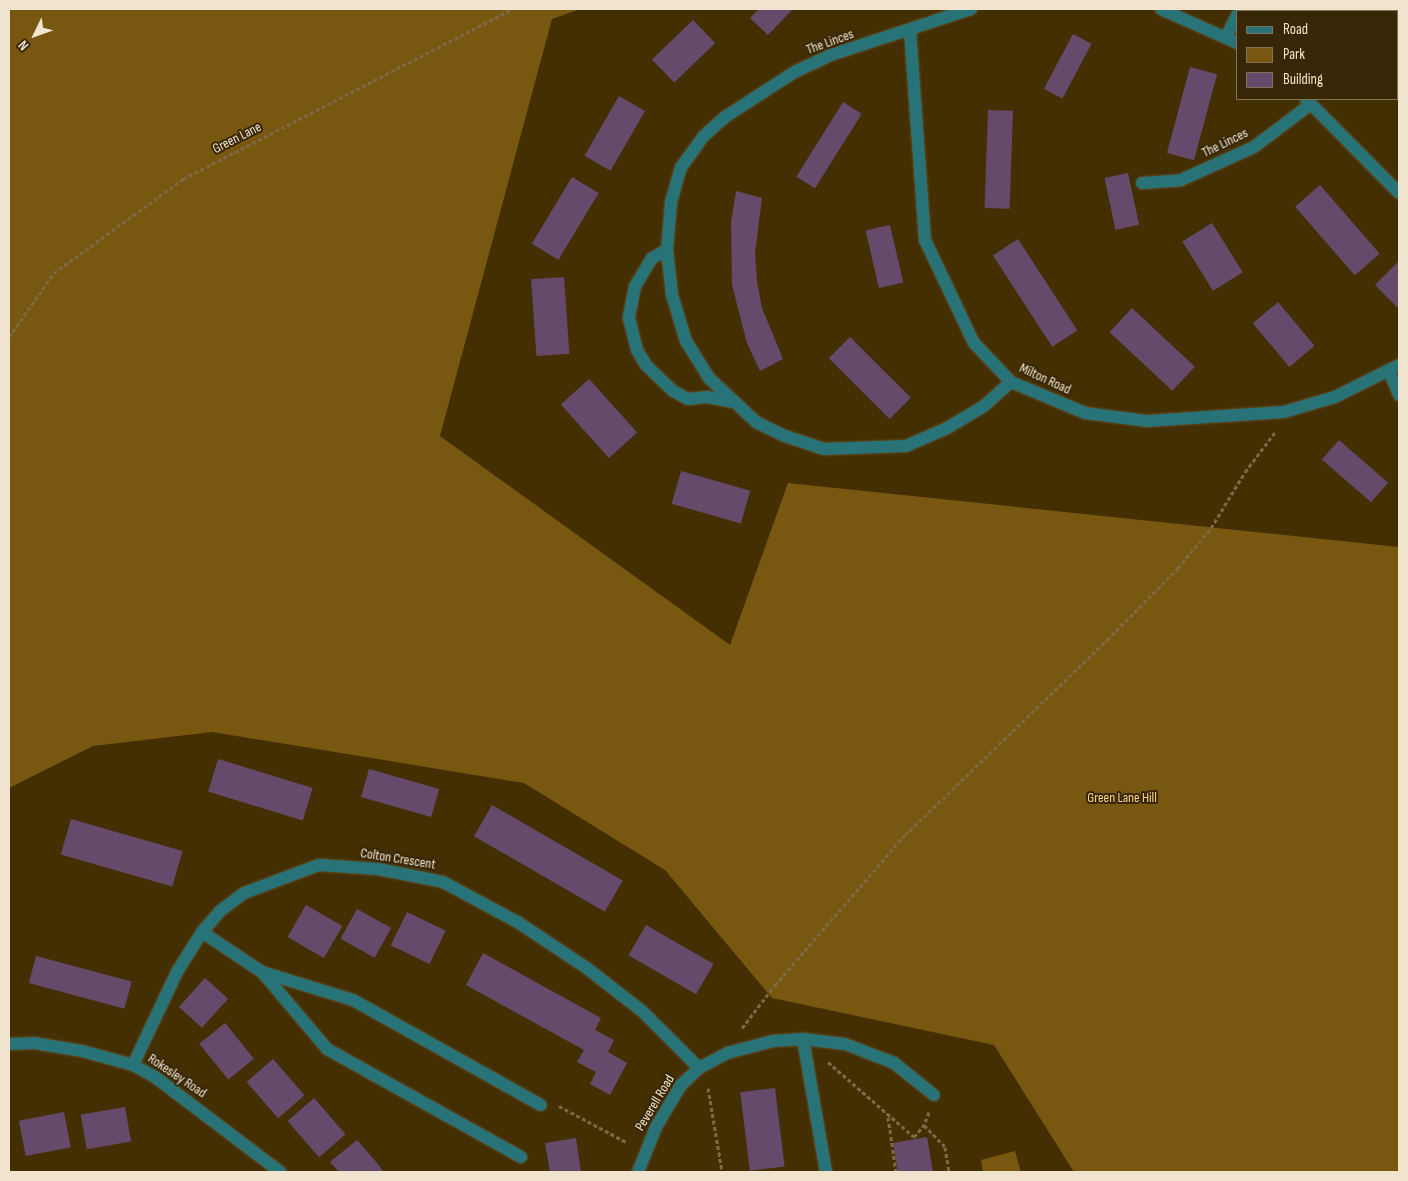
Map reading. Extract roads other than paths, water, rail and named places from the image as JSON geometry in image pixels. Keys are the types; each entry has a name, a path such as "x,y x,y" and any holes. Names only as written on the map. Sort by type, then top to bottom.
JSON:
{"street":[{"name":"The Linces","path":"971,9 910,32 831,56 796,71 712,129 681,167 671,203 667,250 672,295 686,341 709,378 756,422 801,441 824,449 872,449 906,446 947,428 984,406 1011,382"},
{"path":"1161,9 1232,40 1236,20"},
{"name":"Milton Road","path":"910,32 925,240 974,343 1011,382 1084,413 1146,421 1284,412 1335,397 1394,368"},
{"name":"The Linces","path":"1142,184 1181,180 1254,148 1308,101 1399,193"},
{"path":"667,250 652,258 635,286 629,318 637,350 658,378 688,399 707,398 733,402"},
{"path":"1394,368 1399,395"},
{"name":"Colton Crescent","path":"133,1065 177,972 202,932 220,911 244,893 319,864 378,869 443,882 519,923 588,969 643,1012 701,1067"},
{"path":"202,932 262,972 326,1049 521,1157"},
{"path":"262,972 353,1000 541,1104"},
{"path":"803,1039 826,1172"},
{"name":"Peverell Road","path":"638,1172 644,1151 681,1084 701,1067 727,1053 773,1041 803,1039 845,1044 894,1064 934,1095"},
{"name":"Rokesley Road","path":"9,1044 34,1043 82,1051 133,1065 162,1082 280,1172"}],"park label":[{"name":"Green Lane Hill","path":"1122,798"}]}
